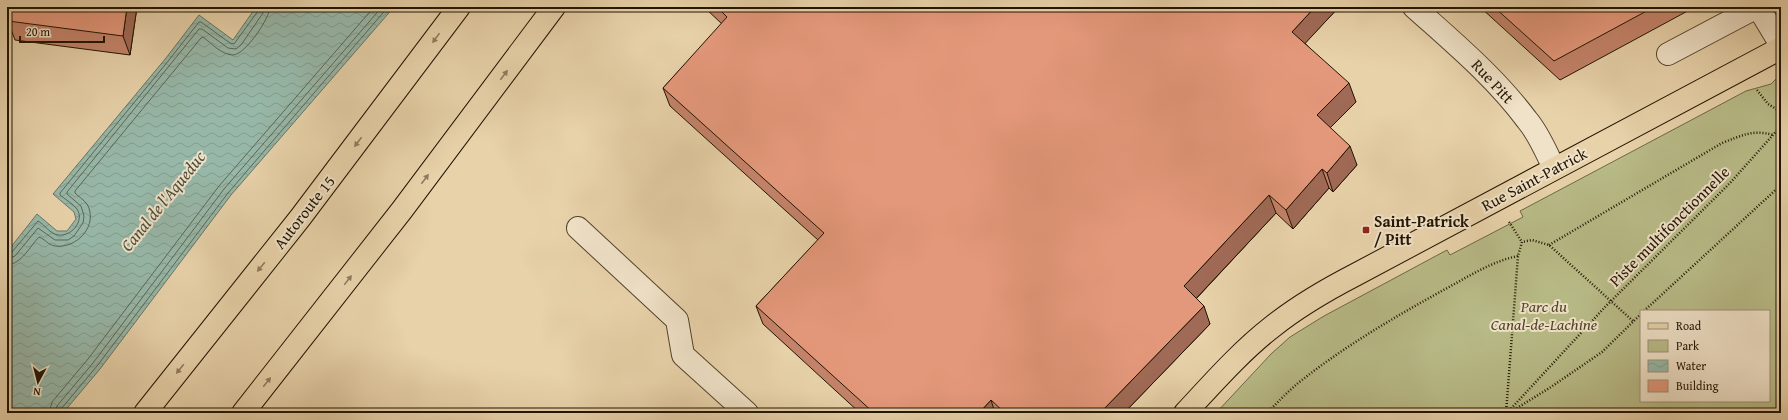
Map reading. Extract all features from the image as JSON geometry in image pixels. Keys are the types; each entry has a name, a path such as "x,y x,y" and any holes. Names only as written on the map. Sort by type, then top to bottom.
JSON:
{"main road":[{"name":"Autoroute 15","path":"145,413 300,218 459,7"},
{"path":"243,413 397,216 554,7"},
{"name":"Rue Saint-Patrick","path":"1185,413 1254,341 1296,309 1346,280 1781,47"}],"street":[{"name":"Rue Pitt","path":"1414,7 1499,85 1536,133 1554,168"},
{"path":"1668,54 1757,7 1781,47"},
{"path":"578,228 677,320 683,355 747,413"}],"path":[{"path":"1754,86 1768,104 1781,112"},
{"name":"Piste multifonctionnelle","path":"1507,413 1611,301 1730,183 1781,126"},
{"path":"1549,245 1722,143 1746,134 1760,132 1772,135"},
{"path":"1645,310 1781,185"},
{"path":"1507,413 1518,256 1522,242 1508,221"},
{"path":"1522,242 1532,240 1549,245 1634,322"},
{"path":"1266,413 1301,381 1356,342 1418,304 1488,266 1505,259 1518,256"},
{"path":"1507,413 1551,387 1602,352 1640,315"}],"green space":[{"name":"Parc du Canal-de-Lachine","path":"1781,74 1781,413 1216,413 1271,354 1290,337 1324,316 1447,250 1450,255 1523,217 1520,211 1746,91 1771,84"}],"water":[{"name":"Canal de l'Aqueduc","path":"256,7 394,7 231,195 100,369 63,413 7,413 7,252 37,214 57,231 67,231 76,219 74,212 53,194 166,58 199,15 233,40"}],"building":[{"path":"10,7 127,7 123,36 8,21"},
{"path":"717,7 1315,7 1292,32 1349,83 1317,115 1350,146 1327,173 1322,169 1286,210 1269,195 1184,286 1204,306 1100,413 1005,413 991,400 979,413 874,413 756,306 824,233 663,88 727,17"},
{"path":"1494,7 1654,7 1554,61"}],"place":[{"name":"Saint-Patrick / Pitt","path":"1366,230"}]}
